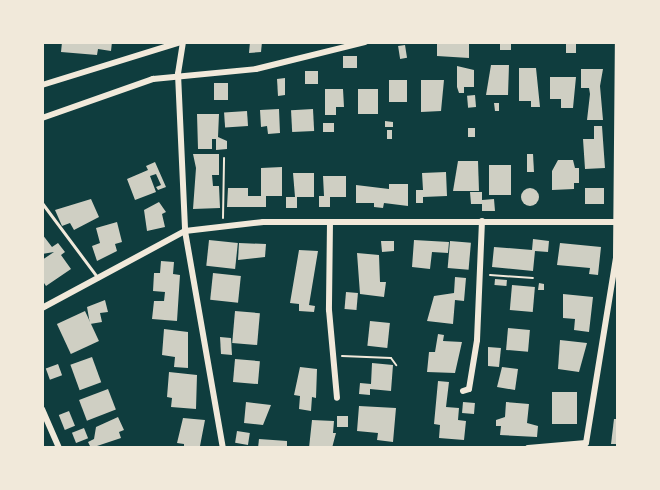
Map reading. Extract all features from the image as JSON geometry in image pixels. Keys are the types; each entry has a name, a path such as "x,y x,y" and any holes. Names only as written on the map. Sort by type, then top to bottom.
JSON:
{"street":[{"path":"42,85 182,42 178,74 185,231 223,448"},
{"path":"42,118 121,87 178,74 256,69 365,42"},
{"path":"528,448 586,443 616,257 618,42"},
{"path":"463,391 469,389 471,379 481,274 482,221"},
{"path":"42,308 185,231 330,222 618,222"},
{"path":"330,222 333,357 337,398"},
{"path":"42,409 59,448"}],"lane":[{"path":"42,203 98,278"}],"path":[{"path":"222,227 224,158"},
{"path":"481,274 533,278"},
{"path":"333,357 391,358 396,365"}],"building":[{"path":"62,42 112,42 111,51 98,49 97,55 61,52"},
{"path":"250,42 262,42 261,52 249,53"},
{"path":"469,42 469,58 437,56 437,44"},
{"path":"500,42 511,42 511,50 500,50"},
{"path":"566,42 576,42 576,53 566,53"},
{"path":"405,45 407,58 400,59 398,46"},
{"path":"343,56 357,56 357,68 343,68"},
{"path":"491,65 509,65 508,95 486,95"},
{"path":"457,66 474,70 474,87 464,87 464,93 459,93 457,87"},
{"path":"519,68 536,68 540,107 531,107 531,101 519,101"},
{"path":"581,69 603,69 600,86 603,120 587,120 590,94 589,88 581,88"},
{"path":"305,71 318,71 318,84 305,84"},
{"path":"550,77 576,77 573,108 561,108 561,99 550,99"},
{"path":"285,78 285,95 278,96 277,79"},
{"path":"389,80 407,80 407,102 389,102"},
{"path":"421,80 444,80 441,111 421,112"},
{"path":"214,83 228,83 228,100 214,100"},
{"path":"325,89 343,89 344,107 336,107 336,115 325,115"},
{"path":"358,89 378,89 378,114 358,114"},
{"path":"475,95 476,107 468,108 467,96"},
{"path":"494,103 499,103 499,111 495,111"},
{"path":"279,109 280,133 268,134 267,126 261,127 260,110"},
{"path":"313,109 314,131 292,132 291,110"},
{"path":"247,111 248,126 225,128 224,113"},
{"path":"197,114 219,114 218,137 227,141 227,149 216,150 216,139 212,139 212,149 198,149"},
{"path":"385,121 393,122 393,127 385,127"},
{"path":"323,123 334,123 334,132 323,132"},
{"path":"594,126 602,126 605,168 585,169 583,139 594,139"},
{"path":"468,128 475,128 475,137 468,137"},
{"path":"387,130 392,130 392,139 387,139"},
{"path":"193,154 219,154 219,175 212,175 213,186 219,186 220,208 193,209 196,168"},
{"path":"527,154 533,154 534,172 527,172"},
{"path":"558,160 573,160 575,168 579,168 579,183 574,183 574,189 552,190 552,171"},
{"path":"458,161 478,161 479,191 453,191"},
{"path":"155,162 166,187 158,190 156,187 161,185 156,174 150,176 156,192 135,200 127,179 148,170 146,166"},
{"path":"489,165 511,165 511,195 489,195"},
{"path":"282,167 282,196 266,196 266,207 227,207 228,188 248,188 248,196 261,196 261,168"},
{"path":"446,172 447,196 423,197 423,203 416,203 416,190 423,190 422,173"},
{"path":"293,173 314,173 314,197 297,197 297,208 286,208 286,197 295,197"},
{"path":"323,176 346,176 346,197 330,197 330,207 319,207 319,196 324,196"},
{"path":"389,184 408,184 408,206 384,203 383,208 374,207 374,203 356,203 356,185 389,189"},
{"path":"530,188 536,191 539,197 536,203 530,206 524,203 521,197 524,191"},
{"path":"585,188 604,188 604,204 585,204"},
{"path":"470,192 482,192 482,200 494,199 495,211 482,211 482,204 471,204"},
{"path":"91,199 99,217 74,230 70,223 62,226 55,210"},
{"path":"159,202 166,212 162,214 165,227 147,231 144,210"},
{"path":"117,222 122,242 115,244 117,251 97,261 92,246 100,243 96,228"},
{"path":"42,234 52,247 58,243 65,252 61,255 71,269 46,286 42,280 42,260 54,252 42,254"},
{"path":"533,239 549,241 548,252 535,251 533,271 492,267 494,247 532,250"},
{"path":"209,240 238,243 235,269 206,266"},
{"path":"414,240 449,242 448,253 432,252 430,269 412,267"},
{"path":"381,241 394,241 394,251 382,252"},
{"path":"450,241 471,243 469,270 448,268"},
{"path":"239,243 266,244 265,257 238,260"},
{"path":"560,243 601,247 598,275 589,274 590,268 557,265"},
{"path":"299,250 318,251 309,305 315,306 314,312 299,311 299,304 290,303"},
{"path":"357,253 379,255 380,282 386,282 384,297 360,294"},
{"path":"161,261 174,262 173,274 180,275 177,321 152,319 154,301 164,301 165,292 153,291 154,273 160,273"},
{"path":"213,273 241,276 238,303 210,300"},
{"path":"455,277 466,278 464,301 455,300 453,324 427,321 434,296 454,293"},
{"path":"495,279 507,280 506,286 494,285"},
{"path":"539,283 544,284 544,290 538,290"},
{"path":"512,285 535,287 533,312 510,310"},
{"path":"346,292 358,293 356,310 345,309"},
{"path":"563,294 593,297 589,332 574,330 575,319 563,318"},
{"path":"105,300 108,312 100,313 102,322 90,324 87,307"},
{"path":"85,311 99,341 71,354 57,324"},
{"path":"235,311 260,313 257,345 232,343"},
{"path":"370,321 390,323 387,348 367,346"},
{"path":"508,328 530,330 528,352 506,350"},
{"path":"164,329 188,332 188,368 174,367 175,357 162,355"},
{"path":"438,334 444,335 443,341 462,342 455,373 427,372 429,352 435,352"},
{"path":"220,337 231,338 232,355 221,354"},
{"path":"560,340 587,343 579,372 558,369"},
{"path":"488,347 501,348 499,367 488,366"},
{"path":"92,357 101,382 80,390 70,365"},
{"path":"235,359 260,361 258,384 233,382"},
{"path":"372,363 393,365 391,391 370,389 370,395 359,394 360,383 371,384"},
{"path":"58,364 62,375 50,380 46,368"},
{"path":"300,367 317,369 316,398 312,397 311,411 299,409 300,396 294,395"},
{"path":"502,367 518,369 515,390 497,387"},
{"path":"169,372 197,375 196,409 171,407 172,398 167,397"},
{"path":"438,381 449,382 446,407 459,408 458,420 466,421 464,440 439,438 440,425 434,424"},
{"path":"108,389 116,410 87,421 79,400"},
{"path":"552,392 577,392 577,424 552,424"},
{"path":"246,402 271,405 263,425 244,423"},
{"path":"463,402 475,403 474,414 462,413"},
{"path":"506,402 529,404 527,423 538,426 537,437 500,435 501,426 496,426 496,420 505,417"},
{"path":"359,406 396,408 393,442 377,440 378,433 357,431"},
{"path":"69,411 75,426 65,430 59,415"},
{"path":"337,416 348,416 348,427 337,427"},
{"path":"118,417 124,430 119,432 121,438 91,448 88,442 94,439 96,427"},
{"path":"183,418 205,420 200,446 208,448 184,448 184,444 177,443"},
{"path":"614,419 618,419 618,444 611,444"},
{"path":"312,420 334,421 333,433 336,433 332,448 309,448"},
{"path":"84,428 88,438 76,443 72,433"},
{"path":"237,431 250,433 248,445 235,443"},
{"path":"259,439 287,441 287,448 258,448"}]}
